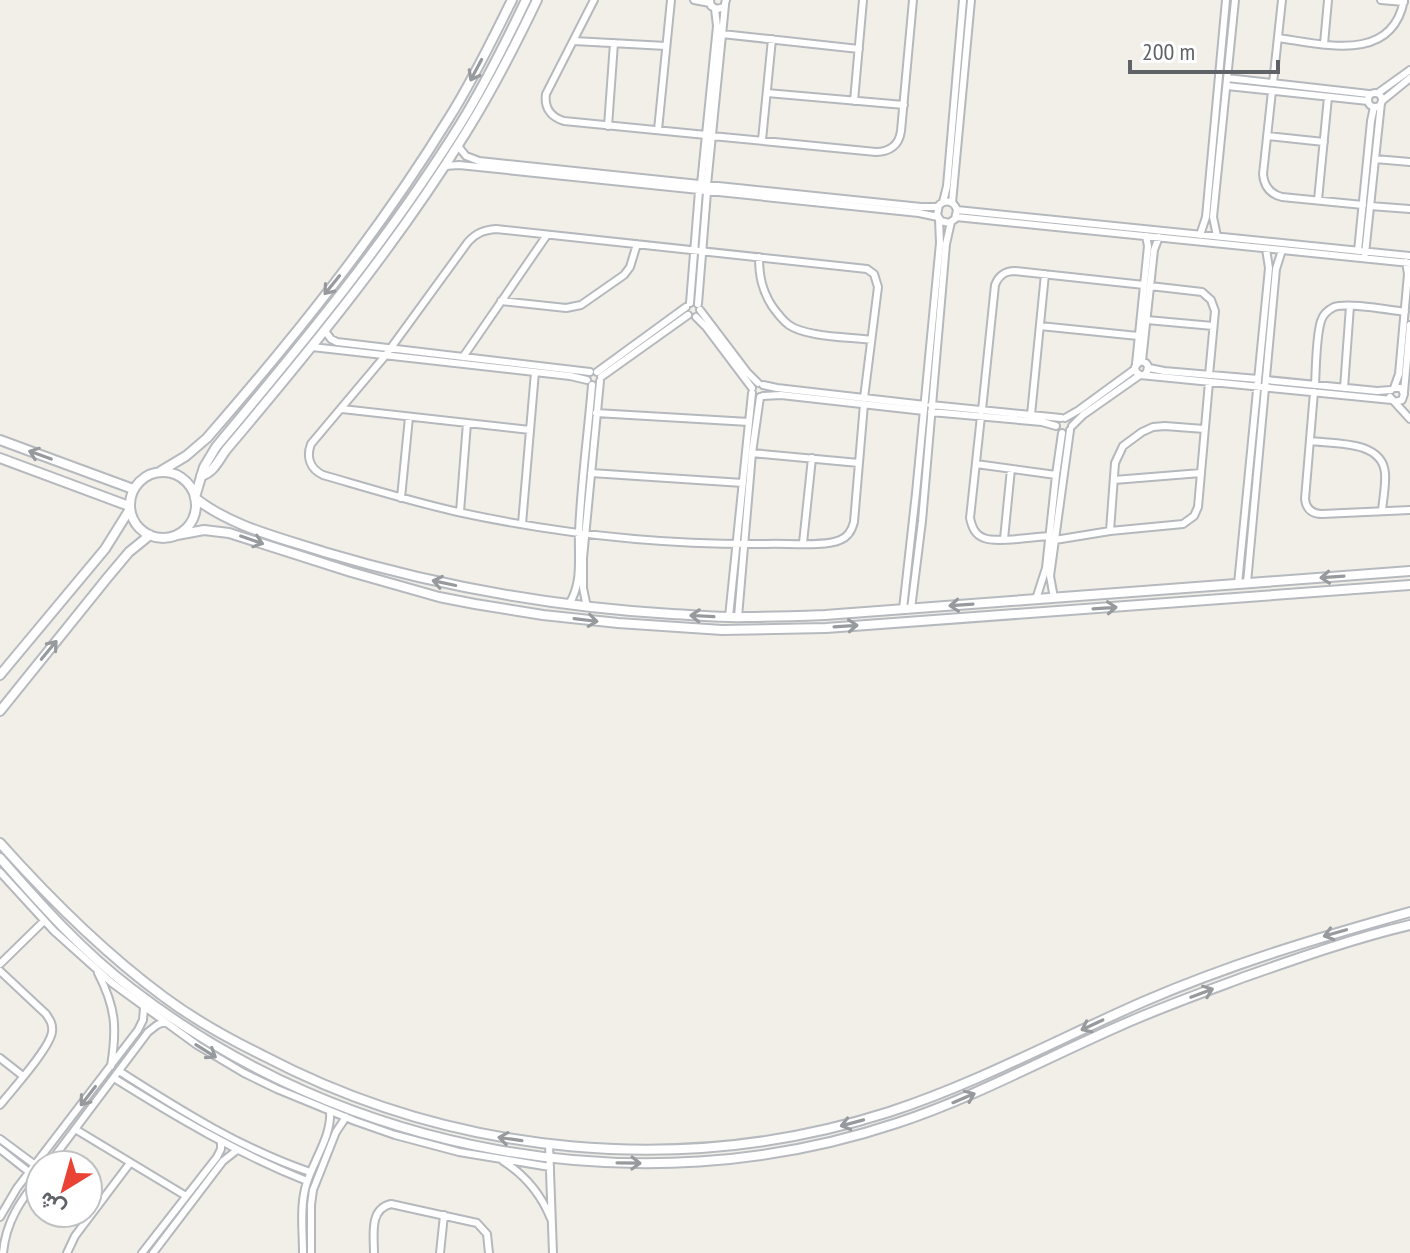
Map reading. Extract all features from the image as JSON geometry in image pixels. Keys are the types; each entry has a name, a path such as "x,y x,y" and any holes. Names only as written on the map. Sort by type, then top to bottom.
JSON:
{"street":[{"path":"0,675 105,549 130,507 133,489 145,477 186,456 207,438 359,252 449,118 512,0"},
{"path":"177,535 191,523 207,460 370,259 474,102 526,0"},
{"path":"201,476 214,469 383,255 458,146 491,91 537,0"},
{"path":"594,0 546,94 546,106 553,116 564,121 608,126 876,152 887,151 900,136 913,0"},
{"path":"658,130 671,0"},
{"path":"694,0 720,9 726,2"},
{"path":"854,101 863,0"},
{"path":"937,305 946,244 955,216 952,203 963,0"},
{"path":"907,609 937,305 938,218 947,186 971,0"},
{"path":"1217,236 1213,217 1216,158 1228,6 1235,0"},
{"path":"1282,0 1263,174 1267,188 1282,197 1410,209"},
{"path":"1324,44 1328,0"},
{"path":"1278,38 1350,47 1362,45 1377,39 1395,23 1404,1 1381,0"},
{"path":"709,135 726,2"},
{"path":"712,4 717,22 693,309 747,372 758,390 733,617"},
{"path":"1200,235 1206,217 1227,82 1228,6"},
{"path":"722,34 859,49"},
{"path":"762,140 772,39"},
{"path":"574,41 666,46"},
{"path":"608,126 614,43"},
{"path":"1272,87 1328,97 1368,98 1410,70"},
{"path":"1374,107 1410,78"},
{"path":"1227,82 1368,98 1374,107 1363,253"},
{"path":"767,93 904,105"},
{"path":"1366,205 1382,102 1378,93"},
{"path":"1318,200 1328,97"},
{"path":"1267,136 1324,142"},
{"path":"458,146 475,160 632,181"},
{"path":"1375,159 1410,162"},
{"path":"445,166 704,188 919,213 944,222 955,216 1217,236 1282,250 1363,253"},
{"path":"783,197 925,208 952,203"},
{"path":"1078,226 1146,236 1363,253 1409,260 1399,374 1389,394 1410,419"},
{"path":"496,229 637,244 862,267 871,271 876,278 878,287 862,401 854,522 850,532 837,542 741,544 661,541 582,533 522,524 401,498 323,475 314,469 308,456 311,444 385,356 477,234 496,229"},
{"path":"463,357 547,235"},
{"path":"1062,433 1141,369 1147,320 1146,236"},
{"path":"1141,369 1138,336 1154,247 1159,237"},
{"path":"501,301 566,308 581,305 624,275 630,267 637,244"},
{"path":"1243,583 1267,328 1269,264 1264,246"},
{"path":"1267,328 1282,250"},
{"path":"759,257 763,291 779,316 790,326 804,332 871,340"},
{"path":"1010,271 1147,285 1196,291 1207,295 1214,305 1197,512 1187,523 1052,538 992,540 981,537 971,524 997,280 1010,271"},
{"path":"1031,415 1045,274"},
{"path":"1405,312 1350,306 1333,308 1321,320 1305,499 1312,512 1322,514 1410,510"},
{"path":"1344,388 1350,306"},
{"path":"569,604 575,594 580,570 590,382 587,376 597,375 693,309"},
{"path":"1147,320 1213,326"},
{"path":"1056,426 1057,421 1141,369 1314,388 1400,402 1404,394 1410,325"},
{"path":"1040,326 1138,336"},
{"path":"312,330 337,342 597,375"},
{"path":"312,347 574,376 598,384 597,375"},
{"path":"522,524 535,372"},
{"path":"587,607 583,588 582,533 591,473 597,375"},
{"path":"1314,388 1377,391 1398,387 1410,408"},
{"path":"758,390 777,388 862,401 1015,416 1045,422 1056,426 1062,433"},
{"path":"741,544 749,422 758,390"},
{"path":"342,409 530,430"},
{"path":"596,413 749,422"},
{"path":"1015,416 1031,415 1071,421 1052,538 1050,576 1054,598"},
{"path":"401,498 409,417"},
{"path":"460,512 467,423"},
{"path":"1110,531 1115,463 1127,442 1153,427 1204,429"},
{"path":"1057,498 1056,475 1062,433"},
{"path":"0,440 133,489"},
{"path":"1310,441 1362,447 1376,454 1385,474 1382,511"},
{"path":"752,453 859,463"},
{"path":"0,458 130,507"},
{"path":"803,543 812,458"},
{"path":"976,464 1056,475"},
{"path":"1004,539 1011,469"},
{"path":"78,487 83,471"},
{"path":"161,471 174,473 185,480 195,498 219,515 283,538 444,584 635,612 733,617 825,615 1410,571"},
{"path":"591,473 743,483"},
{"path":"1114,480 1201,473"},
{"path":"130,507 136,525 150,535 163,538 195,530 229,533 439,597 543,615 618,623 746,630 826,628 1410,585"},
{"path":"229,533 234,521"},
{"path":"0,711 113,570 150,535"},
{"path":"279,549 283,538"},
{"path":"1036,599 1052,538"},
{"path":"517,611 521,604 518,597"},
{"path":"1025,600 1023,607 1027,613"},
{"path":"543,615 541,609 545,601"},
{"path":"999,602 1002,608 1000,615"},
{"path":"0,843 75,922 137,976 194,1017 303,1077 377,1106 459,1130 592,1149 659,1150 724,1145 786,1137 865,1119 966,1084 1096,1022 1189,984 1288,948 1410,912"},
{"path":"0,858 69,934 133,990 256,1069 322,1099 413,1131 550,1162"},
{"path":"11,871 20,864"},
{"path":"0,872 44,921 96,970 212,1055 252,1077 330,1111 421,1142 499,1159 550,1162 698,1161 782,1152 842,1140 944,1106 1129,1022 1226,984 1314,953 1410,925"},
{"path":"0,964 44,921"},
{"path":"96,970 115,1015 111,1067"},
{"path":"0,971 52,1023 49,1041 0,1105"},
{"path":"47,1149 141,1026 144,1008"},
{"path":"60,1149 148,1032 164,1022"},
{"path":"141,1026 147,1027 148,1032"},
{"path":"0,1058 23,1076"},
{"path":"119,1071 215,1129 310,1172"},
{"path":"114,1078 237,1150 307,1181"},
{"path":"303,1253 303,1202 310,1172 330,1124 330,1111"},
{"path":"311,1253 313,1190 338,1128 346,1117"},
{"path":"330,1124 338,1128"},
{"path":"75,1129 186,1196"},
{"path":"24,1157 3,1141 0,1149 24,1168"},
{"path":"153,1253 223,1155 221,1141"},
{"path":"549,1144 553,1253"},
{"path":"592,1149 592,1162"},
{"path":"142,1253 223,1155 237,1150"},
{"path":"499,1159 532,1186 552,1223"},
{"path":"67,1253 75,1236 130,1163"},
{"path":"0,1217 24,1179"},
{"path":"3,1253 6,1231 24,1199"},
{"path":"374,1253 378,1210 391,1204 481,1225 488,1237 489,1253"},
{"path":"440,1253 444,1215"}]}
